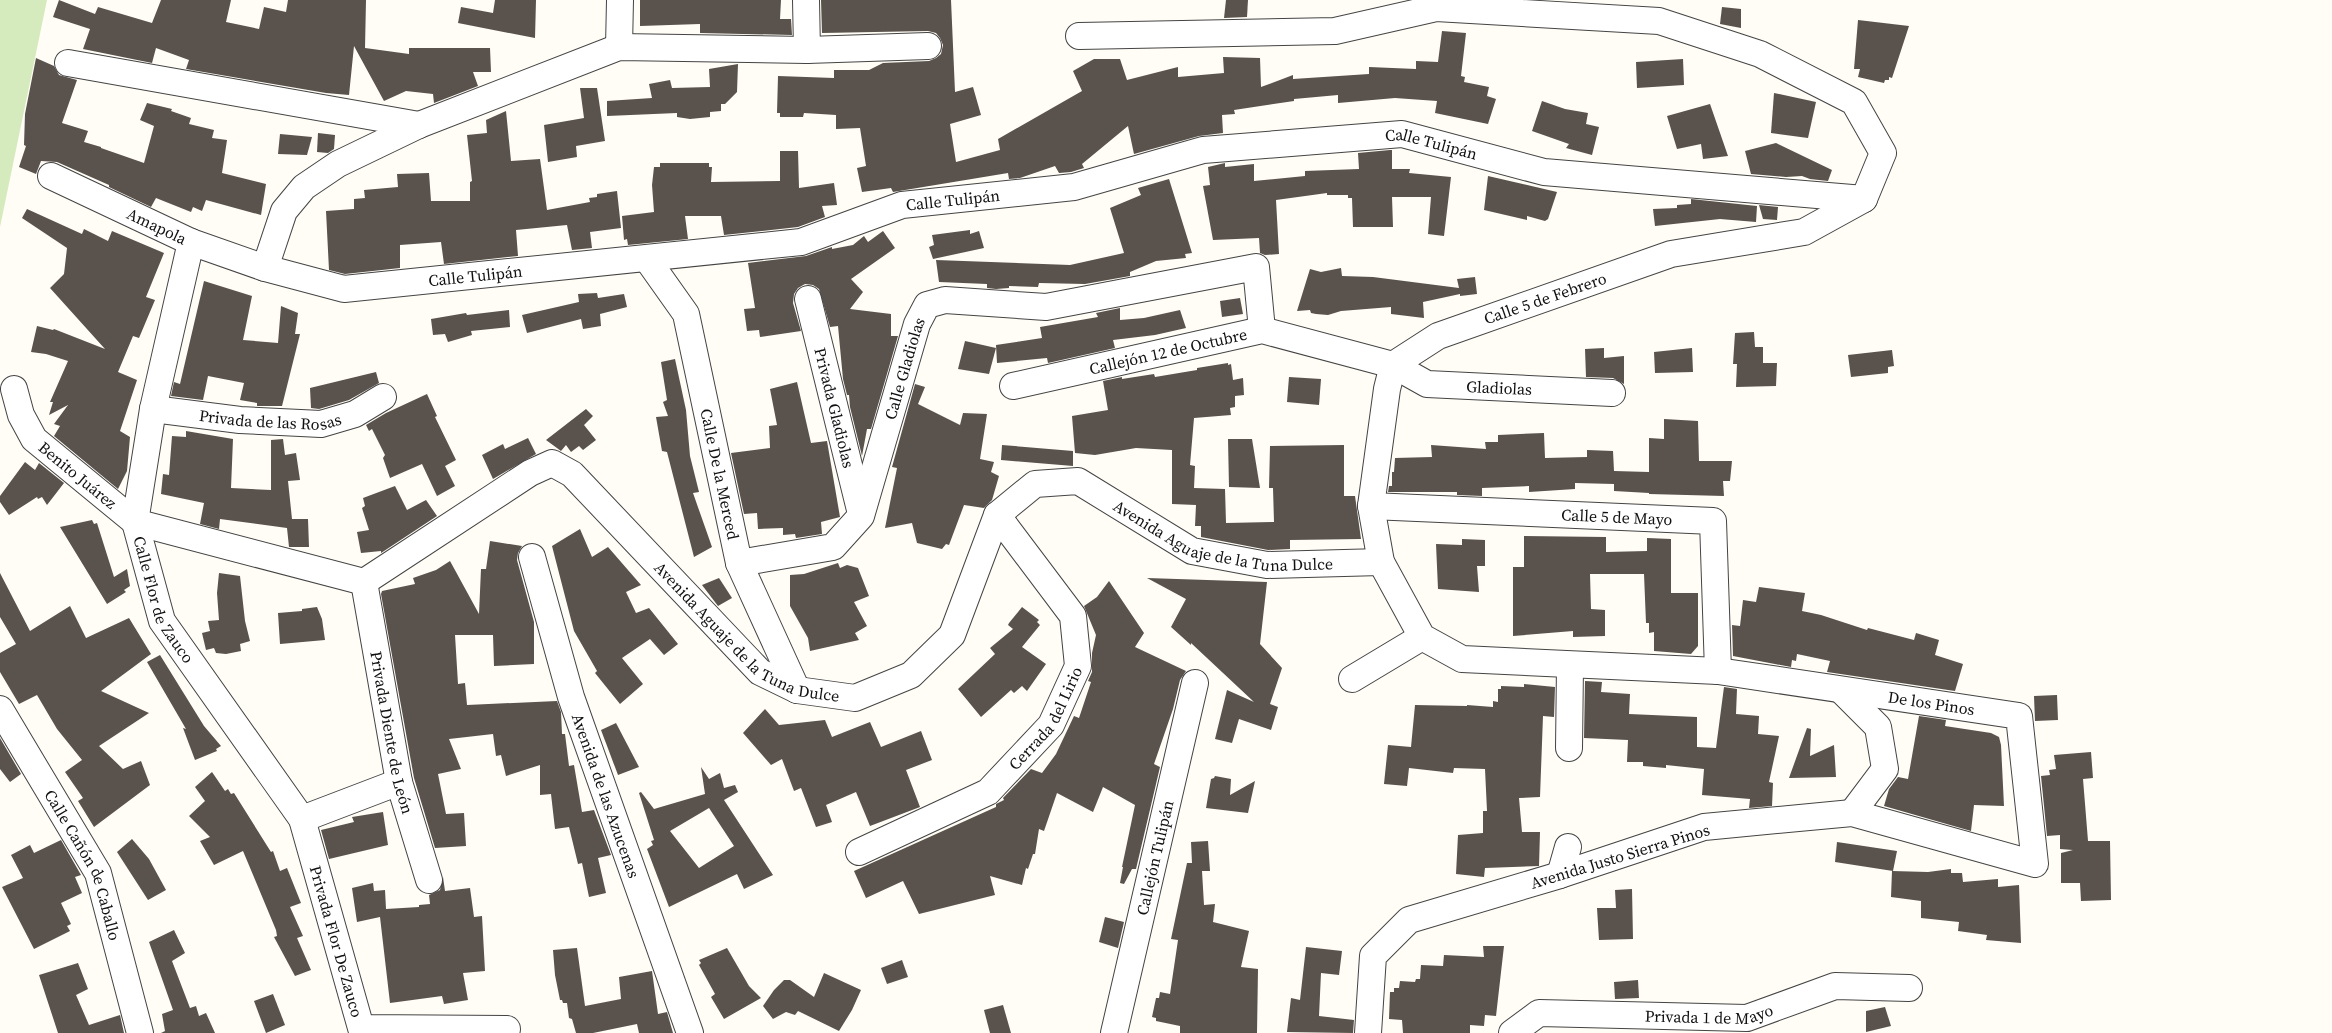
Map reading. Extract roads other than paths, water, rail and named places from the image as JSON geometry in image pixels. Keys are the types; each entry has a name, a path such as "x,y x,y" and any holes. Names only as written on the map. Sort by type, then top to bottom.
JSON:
{"street":[{"path":"619,47 620,0"},
{"path":"806,0 807,50"},
{"path":"1079,36 1335,31 1430,4 1659,21 1760,54 1854,102 1883,153 1864,199"},
{"path":"265,268 284,211 304,187 338,164 419,125 619,47 807,50 928,46"},
{"path":"68,63 419,125"},
{"name":"Calle Tulipán","path":"265,268 344,289 801,242 902,205 1074,187 1203,150 1402,134 1544,172 1864,199"},
{"name":"Amapola","path":"51,176 191,242 265,268"},
{"name":"Calle 5 de Febrero","path":"1393,365 1438,336 1671,254 1804,232 1864,199"},
{"name":"Calle Flor de Zauco","path":"191,242 153,409 135,522 162,621 302,819"},
{"name":"Calle De la Merced","path":"647,259 686,314 739,563 797,690"},
{"name":"Calle Gladiolas","path":"739,563 833,547 861,516 917,324 927,306 945,300 1046,307 1256,267 1262,330"},
{"name":"Privada Gladiolas","path":"808,299 861,516"},
{"name":"Callejón 12 de Octubre","path":"1013,386 1262,330 1393,365"},
{"path":"1393,365 1371,506 1381,562 1422,637 1462,659 1570,666 1718,671 1842,691 1878,727 1885,769 1852,813"},
{"name":"Gladiolas","path":"1393,365 1427,384 1612,393"},
{"name":"Benito Juárez","path":"14,389 21,415 34,439 135,522"},
{"name":"Privada de las Rosas","path":"153,409 240,420 321,424 355,414 382,397"},
{"name":"Avenida Aguaje de la Tuna Dulce","path":"364,582 530,473 552,463 573,474 760,672 797,690 855,698 911,675 952,635 997,515 1035,484 1078,482 1192,551 1267,565 1381,562"},
{"name":"Calle 5 de Mayo","path":"1371,506 1713,521 1718,671"},
{"name":"Cerrada del Lirio","path":"859,852 988,792 1051,725 1078,666 1072,616 997,515"},
{"path":"135,522 364,582"},
{"name":"Avenida de las Azucenas","path":"532,557 571,697 690,1033"},
{"name":"Privada Diente de León","path":"364,582 399,782 429,880"},
{"path":"1352,679 1422,637"},
{"path":"1569,748 1570,666"},
{"name":"Callejón Tulipán","path":"1113,1033 1195,683"},
{"name":"De los Pinos","path":"1842,691 2019,716 2035,864 1852,813"},
{"name":"Calle Cañón de Caballo","path":"0,710 98,873 140,1033"},
{"path":"302,819 399,782"},
{"name":"Avenida Justo Sierra Pinos","path":"1368,1033 1373,956 1409,920 1560,875 1704,827 1852,813"},
{"name":"Privada Flor De Zauco","path":"302,819 362,1028 507,1029"},
{"path":"1560,875 1568,847"},
{"name":"Privada 1 de Mayo","path":"1512,1033 1539,1013 1747,1018 1835,986 1909,988"}]}
